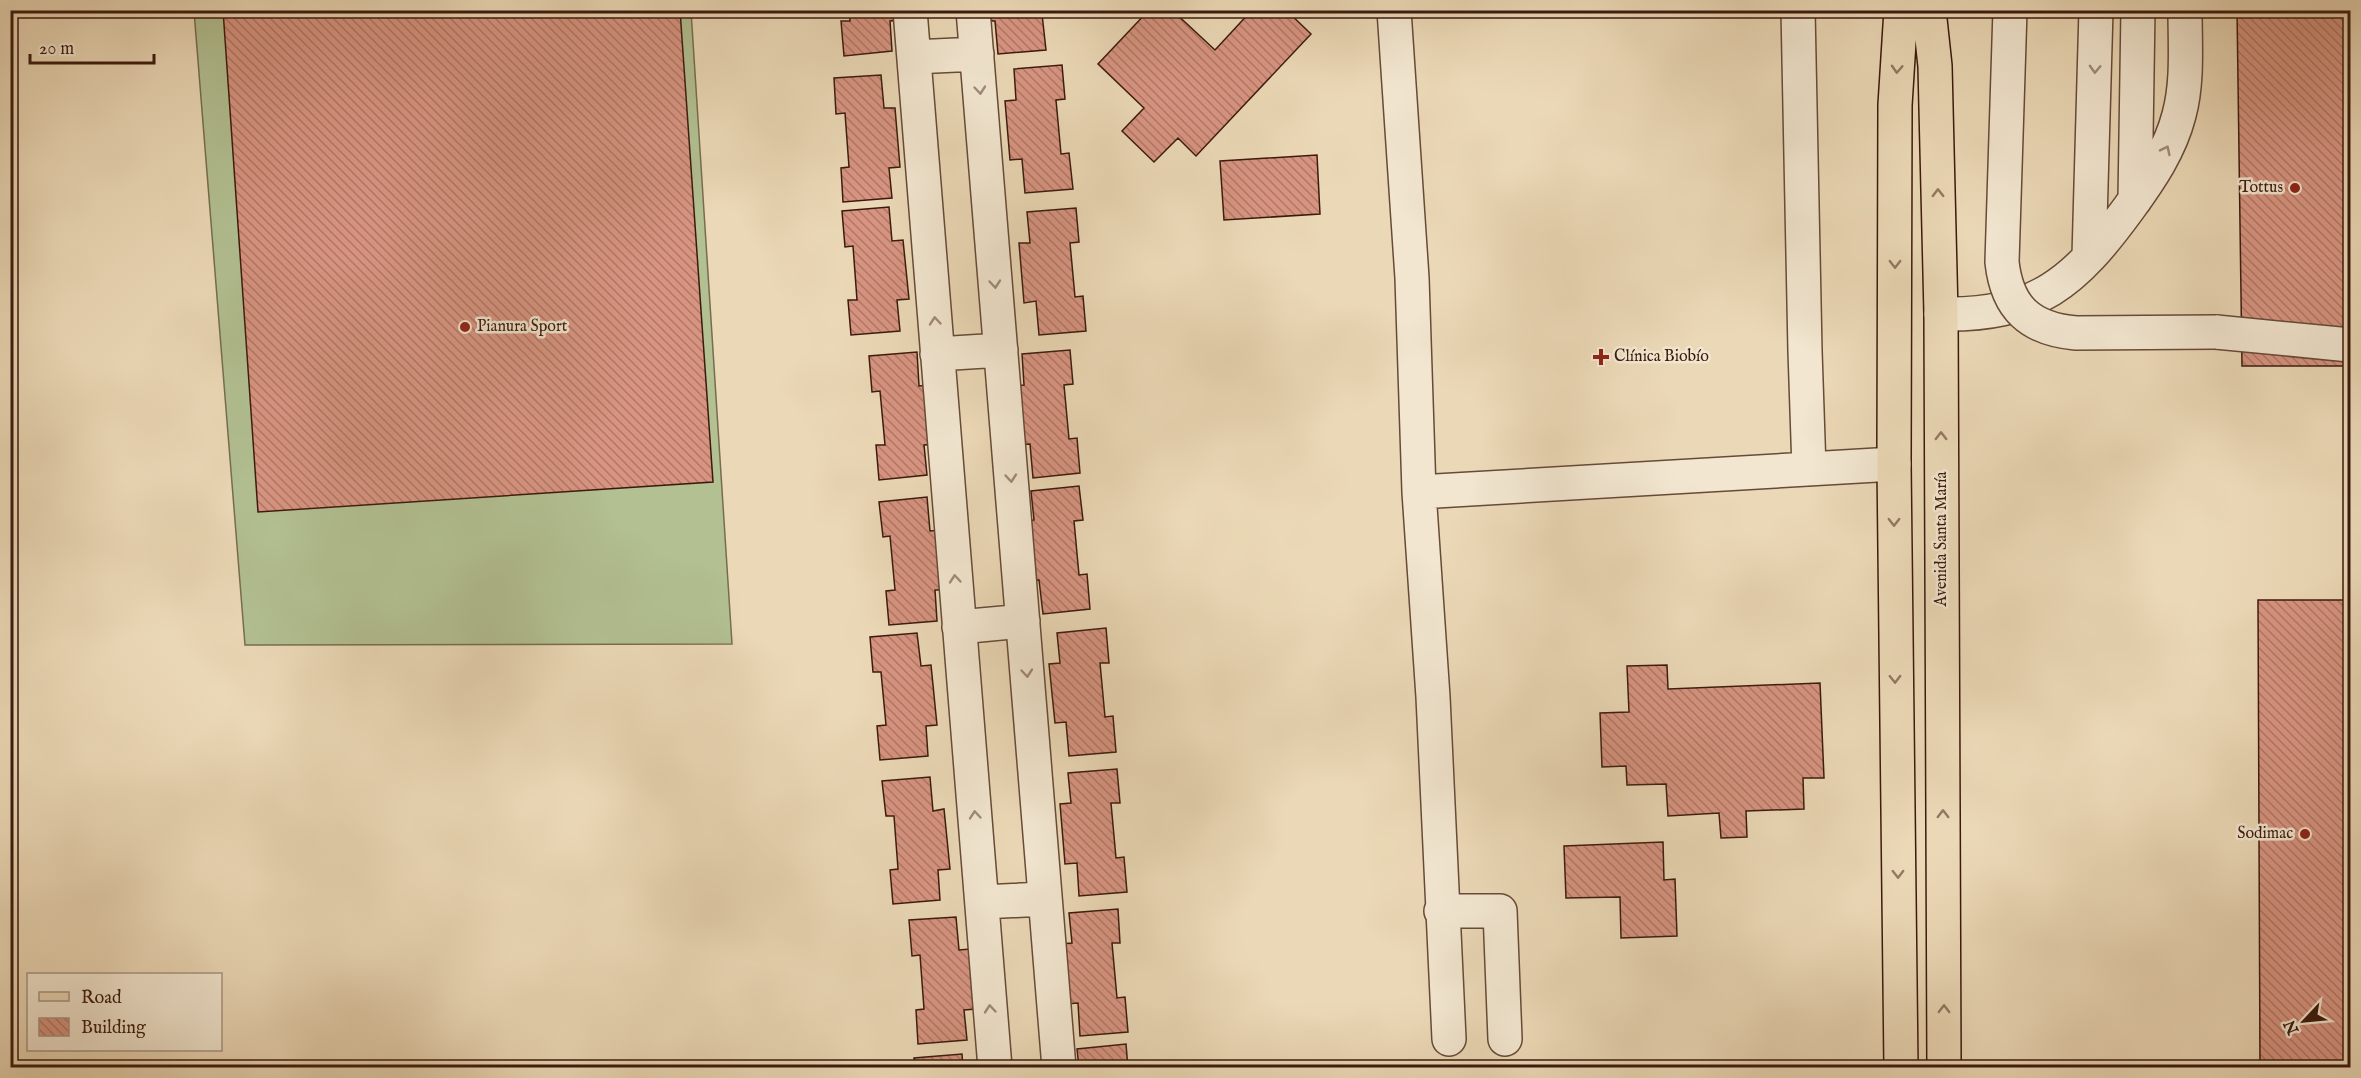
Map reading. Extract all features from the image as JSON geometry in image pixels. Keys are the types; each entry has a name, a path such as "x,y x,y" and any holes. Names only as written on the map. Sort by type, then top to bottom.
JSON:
{"main road":[{"path":"1901,10 1895,105 1894,464 1901,1068"},
{"name":"Avenida Santa María","path":"1929,10 1936,76 1941,314 1944,1068"}],"lane":[{"path":"910,10 995,1068"},
{"path":"973,10 1059,1068"},
{"path":"1394,10 1412,278 1419,492 1433,697 1441,911 1449,1039"},
{"path":"1798,10 1809,469"},
{"path":"2010,10 2002,262 2004,280 2022,313 2038,325 2056,332 2216,332 2350,345"},
{"path":"2090,256 2096,10"},
{"path":"2135,200 2138,10"},
{"path":"1941,314 1971,315 2001,310 2046,293 2066,280 2090,256 2135,200 2165,153 2179,115 2185,86 2185,10"},
{"path":"914,57 977,54"},
{"path":"937,354 1001,350"},
{"path":"1419,492 1894,464"},
{"path":"959,627 1023,621"},
{"path":"982,902 1045,899"},
{"path":"1441,911 1500,911 1505,1039"}],"green space":[{"name":"Pianura Sport","path":"194,11 691,11 732,644 245,645"}],"building":[{"name":"Pianura Sport","path":"223,10 680,10 713,482 258,512"},
{"path":"849,10 901,10 902,20 890,21 892,51 844,56 841,21 850,21"},
{"path":"983,10 1034,10 1034,15 1042,14 1046,50 998,54 995,21 984,21"},
{"path":"1149,10 1172,10 1215,50 1252,10 1286,10 1311,34 1196,156 1178,138 1154,162 1122,131 1144,108 1098,64"},
{"name":"Tottus","path":"2237,10 2350,10 2350,366 2242,366"},
{"path":"1062,65 1065,99 1056,100 1061,154 1069,153 1073,189 1025,193 1022,159 1010,160 1005,101 1016,100 1014,69"},
{"path":"881,75 884,108 895,108 900,167 889,168 892,198 843,202 841,168 849,167 845,113 836,114 834,78"},
{"path":"1317,155 1320,214 1224,220 1220,161"},
{"path":"889,207 892,241 903,240 909,299 897,300 900,331 851,335 848,300 857,300 853,246 845,247 842,211"},
{"path":"1076,208 1079,242 1070,243 1075,297 1083,296 1086,331 1039,335 1036,301 1024,303 1019,243 1030,243 1027,212"},
{"path":"1070,350 1073,384 1064,385 1069,439 1077,438 1080,473 1033,478 1030,444 1019,445 1013,386 1024,385 1022,354"},
{"path":"917,352 919,386 931,385 936,444 924,445 927,475 879,480 876,445 885,445 880,391 872,392 869,356"},
{"path":"1079,486 1083,520 1074,521 1079,575 1087,574 1090,609 1043,614 1039,580 1028,581 1022,522 1034,520 1031,491"},
{"path":"927,497 930,531 941,530 947,590 935,590 937,621 889,625 886,591 895,590 890,536 883,537 879,502"},
{"name":"Sodimac","path":"2258,600 2350,600 2350,1068 2260,1068"},
{"path":"1106,628 1109,663 1100,663 1105,717 1113,716 1116,752 1069,756 1066,722 1055,723 1049,664 1060,663 1057,633"},
{"path":"917,633 921,666 931,665 937,725 926,726 928,756 880,760 877,726 886,725 881,672 873,672 870,637"},
{"path":"1667,665 1668,689 1820,683 1824,778 1803,778 1804,809 1746,811 1747,837 1721,838 1719,813 1668,816 1666,784 1627,785 1626,766 1602,767 1600,713 1629,712 1627,666"},
{"path":"1117,769 1120,803 1111,803 1116,858 1124,857 1127,892 1079,896 1077,863 1065,864 1060,804 1071,803 1068,773"},
{"path":"930,777 933,811 944,809 950,869 938,870 940,900 893,904 890,870 898,869 894,816 886,816 882,781"},
{"path":"1663,842 1664,880 1675,879 1677,936 1621,938 1620,897 1566,898 1564,846"},
{"path":"1118,909 1120,943 1112,943 1117,998 1125,997 1128,1032 1080,1036 1078,1003 1066,1004 1061,944 1072,943 1069,913"},
{"path":"956,917 959,950 970,949 976,1009 964,1010 967,1040 918,1044 916,1010 924,1009 920,955 912,956 909,920"},
{"path":"1126,1044 1128,1068 1079,1068 1077,1049"},
{"path":"962,1054 963,1068 915,1068 914,1058"}],"place":[{"name":"Tottus","path":"2295,188"},
{"name":"Pianura Sport","path":"465,327"},
{"name":"Clínica Biobío","path":"1601,357"},
{"name":"Sodimac","path":"2305,834"}]}
